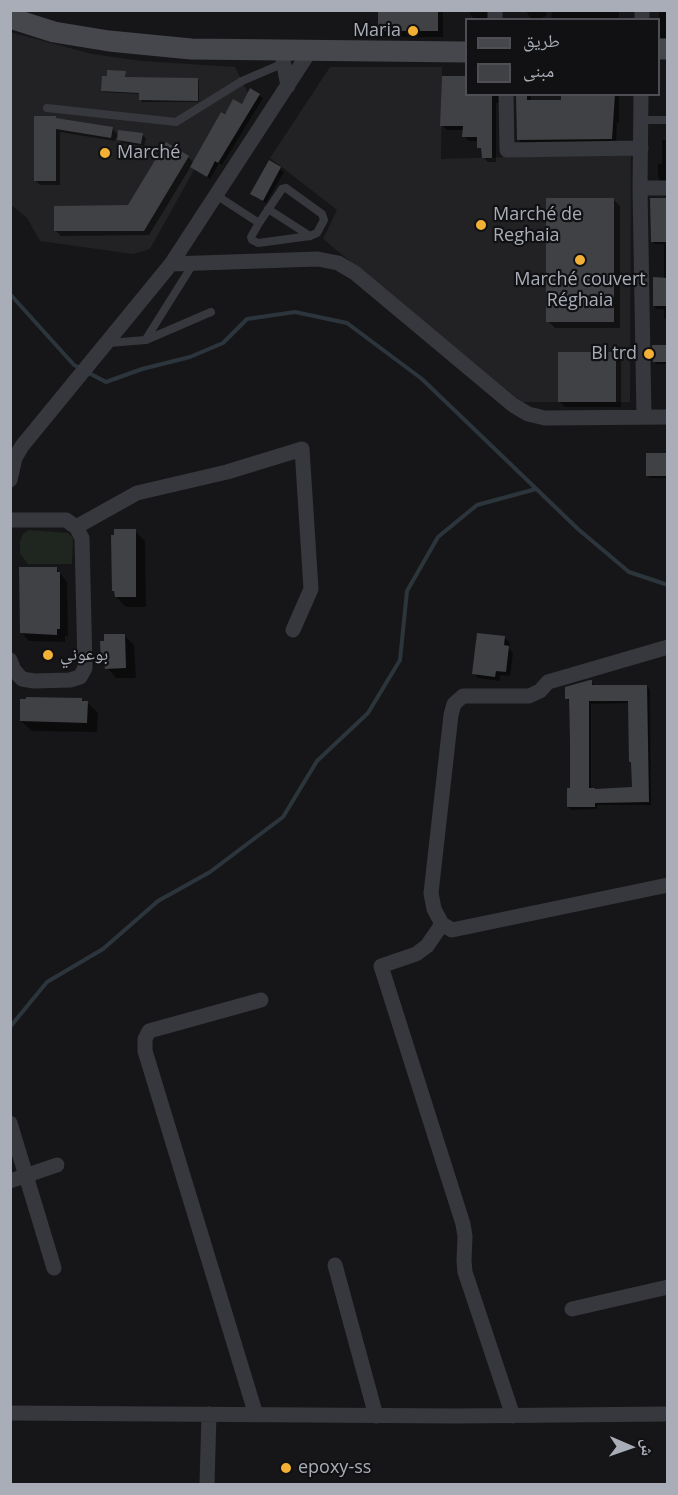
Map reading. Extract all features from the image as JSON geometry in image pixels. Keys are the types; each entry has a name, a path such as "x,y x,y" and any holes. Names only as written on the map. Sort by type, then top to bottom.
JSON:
{"main road":[{"path":"10,18 54,32 110,41 279,56 310,51 465,52"}],"street":[{"path":"10,480 15,458 22,446 171,264 310,51"},
{"path":"279,56 288,86"},
{"path":"506,96 507,150 641,148"},
{"path":"641,96 640,188 644,417"},
{"path":"640,188 668,188"},
{"path":"171,264 318,259 338,263 356,273 520,411 545,418 668,417"},
{"path":"76,527 136,493 227,472 302,449 311,589 293,630"},
{"path":"10,520 66,520 76,527 82,538 85,668 80,677 70,680 34,681 21,679 10,660"},
{"path":"668,647 548,682 540,691 529,696 464,696 454,705 431,893 434,909 442,924 452,930 668,885"},
{"path":"442,924 427,946 416,954 381,966 463,1224 465,1272 513,1416"},
{"path":"256,1415 145,1051 145,1039 149,1031 261,1000"},
{"path":"10,1123 54,1268"},
{"path":"10,1181 57,1165"},
{"path":"335,1265 376,1416"},
{"path":"572,1309 668,1287"},
{"path":"10,1413 376,1416 668,1414"},
{"path":"207,1485 209,1414"}],"lane":[{"path":"47,108 176,122 279,56"},
{"path":"641,120 668,120"},
{"path":"282,189 289,189 324,217 317,233 310,236 258,243 251,237 259,223 282,189"},
{"path":"216,195 259,223"},
{"path":"268,209 310,236"},
{"path":"146,340 193,264"},
{"path":"107,343 146,340 211,312"}],"shaded area":[{"name":"Marché","path":"10,32 92,54 142,61 235,67 248,93 242,104 233,99 226,113 221,112 191,167 194,170 150,249 133,254 40,241 27,218 11,205"},
{"name":"Marché de Reghaia","path":"330,67 442,67 441,159 631,153 630,402 522,402 323,239 337,210 270,158"},
{"path":"29,530 68,533 73,538 72,564 28,564 20,554 20,541 23,534"}],"building":[{"path":"378,10 438,10 438,31 378,31"},
{"path":"107,70 126,71 125,77 198,78 198,101 139,100 139,93 101,91 102,76 107,76"},
{"path":"442,76 465,76 465,96 492,96 492,158 482,158 481,148 477,148 477,137 462,137 463,126 440,126"},
{"path":"250,88 260,94 218,163 215,161 207,177 190,167 221,112 225,114 233,99 242,104"},
{"path":"516,96 527,96 527,100 561,100 561,96 615,96 612,139 517,140"},
{"path":"34,116 56,116 56,118 113,127 111,138 56,129 56,181 34,181"},
{"path":"118,130 143,133 141,144 117,140"},
{"path":"166,142 189,156 144,231 54,231 54,206 128,205"},
{"path":"269,160 281,167 263,201 250,194"},
{"name":"Marché couvert Réghaia","path":"546,198 614,198 614,322 546,322"},
{"path":"650,198 668,198 668,242 651,242"},
{"path":"653,277 668,278 668,306 653,306"},
{"path":"652,345 668,345 668,362 653,362"},
{"path":"558,352 616,352 616,402 558,402"},
{"path":"646,453 668,453 668,476 646,476"},
{"path":"114,529 136,529 136,597 115,597 112,591 111,535 114,535"},
{"path":"19,567 57,567 57,572 60,572 60,629 57,629 57,635 20,633"},
{"path":"477,633 505,636 504,645 509,646 506,672 496,671 495,677 472,674"},
{"path":"104,634 125,634 126,668 105,669 104,663 101,663 100,641 104,641"},
{"path":"590,680 592,680 592,685 647,685 649,802 595,803 595,807 567,807 567,788 570,788 570,739 569,699 565,699 565,687","holes":["589,701 628,701 629,762 631,762 632,787 589,788"]},
{"path":"26,697 82,698 82,701 88,701 87,723 20,721 20,699 26,699"}],"waterway":[{"path":"10,294 74,365 80,368"},
{"path":"87,372 106,382 142,369 190,357 223,343 247,319 295,312 347,323 422,379 578,529 629,572 668,585"},
{"path":"10,1027 47,982 103,949 158,901 210,872 283,817 317,761 368,713 400,660 407,591 438,537 477,505 536,489"}],"place":[{"name":"Maria","path":"413,31"},
{"name":"Marché","path":"105,153"},
{"name":"Marché de Reghaia","path":"481,225"},
{"name":"Marché couvert Réghaia","path":"580,260"},
{"name":"Bl trd","path":"649,354"},
{"name":"بوعوني","path":"48,655"},
{"name":"epoxy-ss","path":"286,1468"}]}
